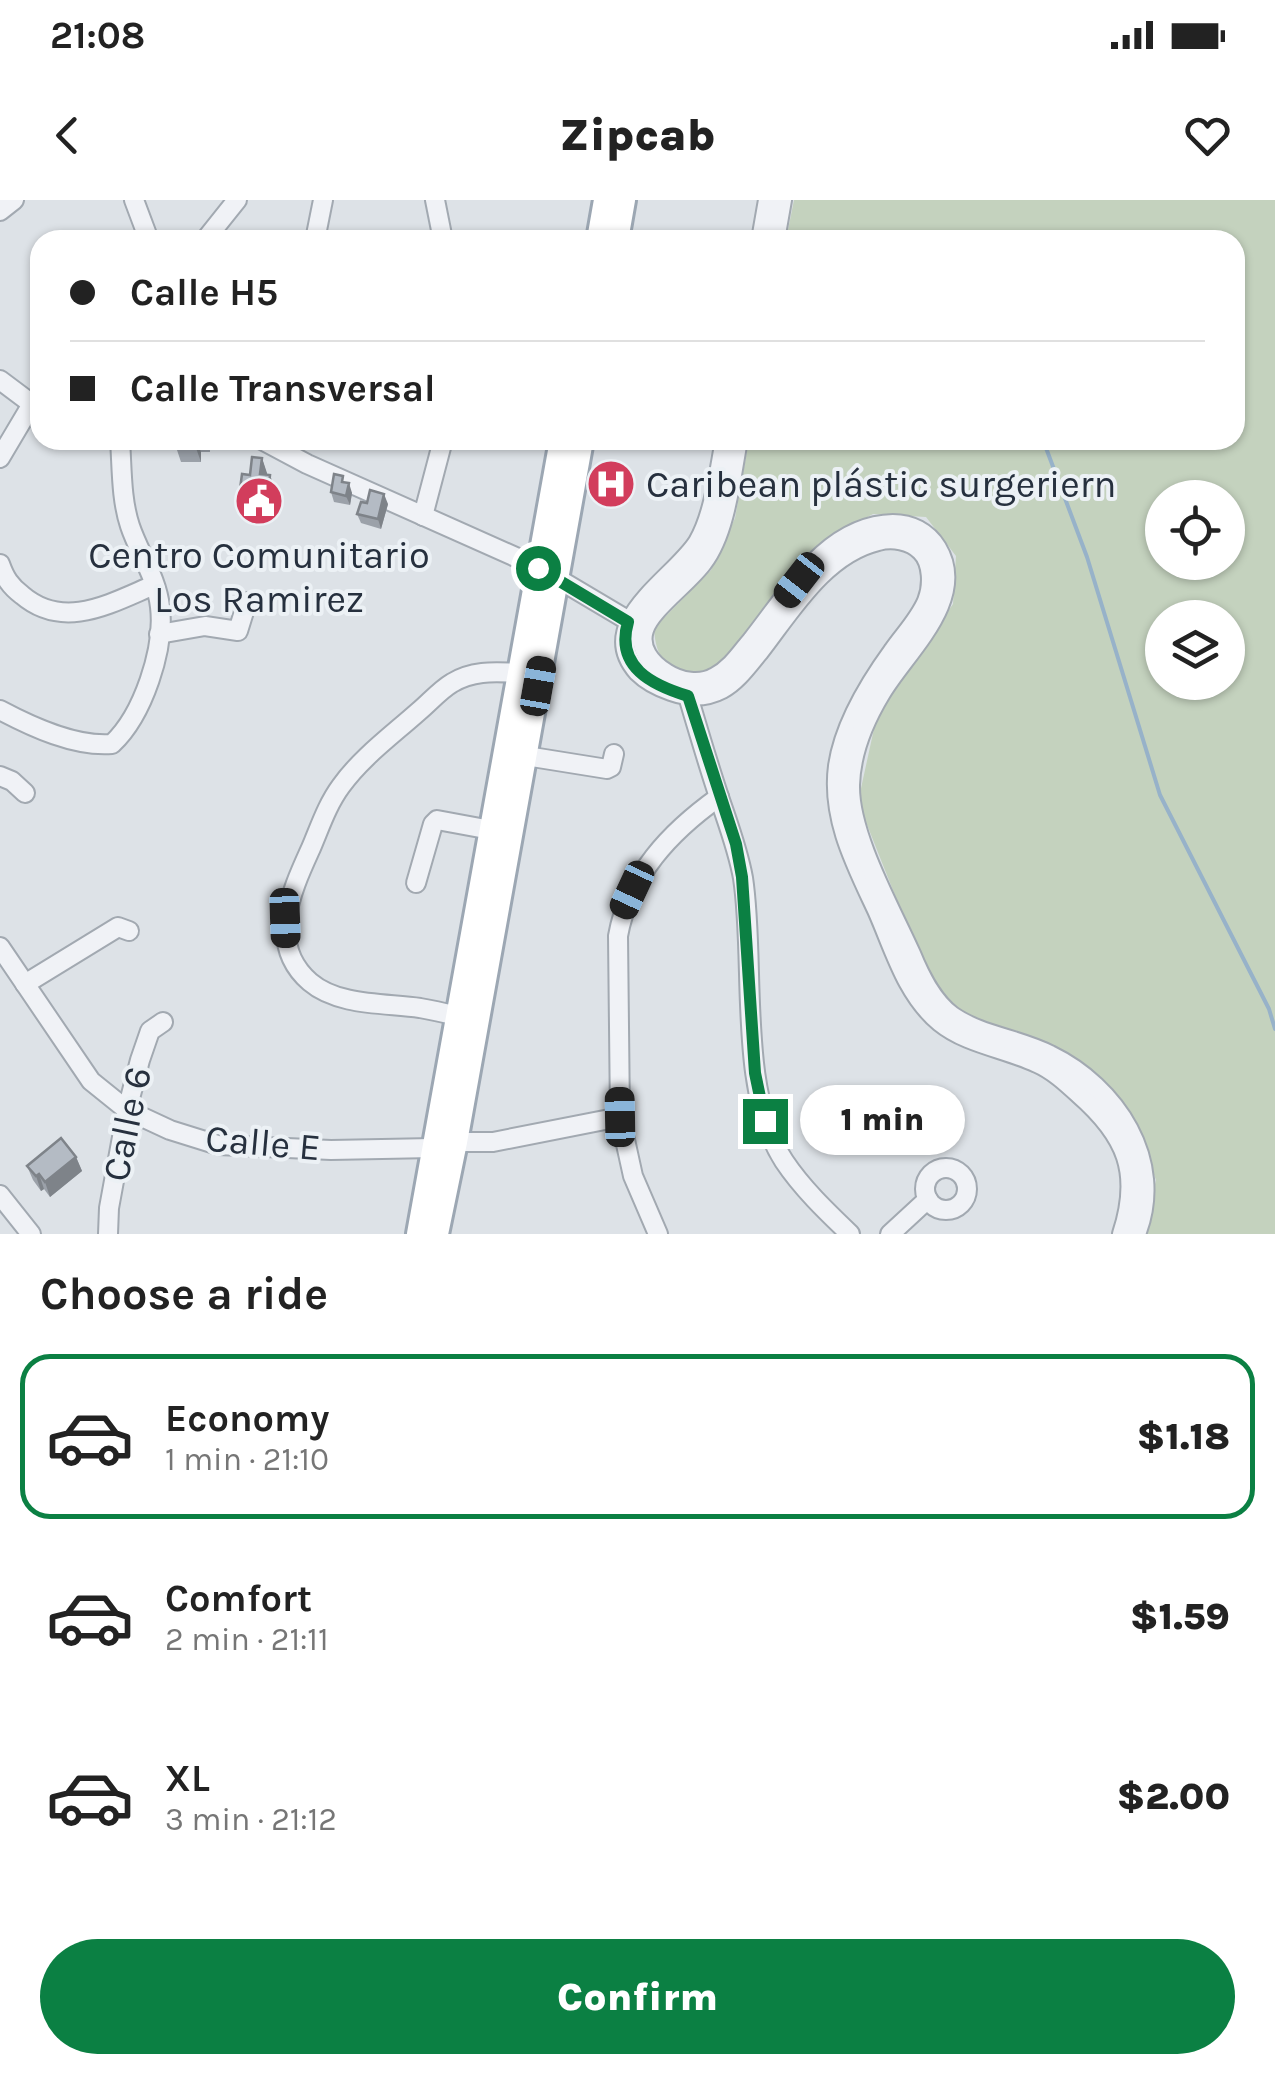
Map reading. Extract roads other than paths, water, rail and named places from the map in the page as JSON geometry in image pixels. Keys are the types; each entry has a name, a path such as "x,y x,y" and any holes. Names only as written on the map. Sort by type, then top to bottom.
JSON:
{"main road":[{"path":"600,230 605,200"},
{"path":"619,230 624,200"},
{"path":"438,1234 526,756 561,450"},
{"path":"418,1234 519,673 579,450"}],"street":[{"path":"0,212 14,200"},
{"path":"134,200 145,230"},
{"path":"213,230 237,200"},
{"path":"317,230 323,200"},
{"path":"435,200 441,230"},
{"path":"762,230 768,200"},
{"path":"777,230 782,200"},
{"path":"0,380 30,401"},
{"path":"0,458 30,414"},
{"path":"0,710 26,724 98,745 112,744 139,706 153,667 160,606 130,525 121,450"},
{"path":"296,450 423,516 548,574 636,626 648,657 671,677 687,682 720,683"},
{"path":"423,516 440,450"},
{"path":"722,450 711,503 696,545 645,599 626,643 634,666 652,683 688,696 701,696 720,683 815,561 838,544 867,528 898,524 926,534 943,562 944,595 939,610 874,705 855,752 850,790 859,837 929,1012 948,1028 973,1040 1022,1056 1052,1071 1106,1120 1123,1147 1132,1180 1132,1197 1122,1234"},
{"path":"636,626 689,579 712,548 736,450"},
{"path":"0,564 11,587 30,602 65,614 97,608 154,585"},
{"path":"159,634 205,626 238,632 247,602"},
{"path":"457,1016 361,1001 329,993 311,983 290,955 285,918 326,810 356,768 450,684 479,672 519,673"},
{"path":"688,696 736,844 742,877 755,1073 765,1121 782,1158 811,1196 850,1234"},
{"path":"526,756 607,770 614,754"},
{"path":"0,776 25,793"},
{"path":"655,1233 633,1176 620,1117 618,936 622,910 632,890 665,843 692,816 719,797"},
{"path":"416,883 437,820 490,830"},
{"path":"25,984 118,926 129,931"},
{"name":"Calle E","path":"0,947 90,1080 127,1110 170,1130 218,1145 331,1150 433,1148"},
{"path":"920,988 950,1014 981,1030 1052,1056 1088,1082 1119,1113 1141,1154 1144,1175 1136,1234"},
{"name":"Calle 6","path":"108,1234 127,1110 150,1030 163,1022"},
{"path":"456,1142 493,1142 620,1117"},
{"path":"0,1196 31,1234"},
{"path":"890,1234 928,1200"}],"waterway":[{"path":"1047,450 1087,557 1160,795 1269,1009 1275,1029"}],"place":[{"name":"Caribean plástic surgeriern","path":"611,484"},
{"name":"Centro Comunitario Los Ramirez","path":"259,501"}]}
